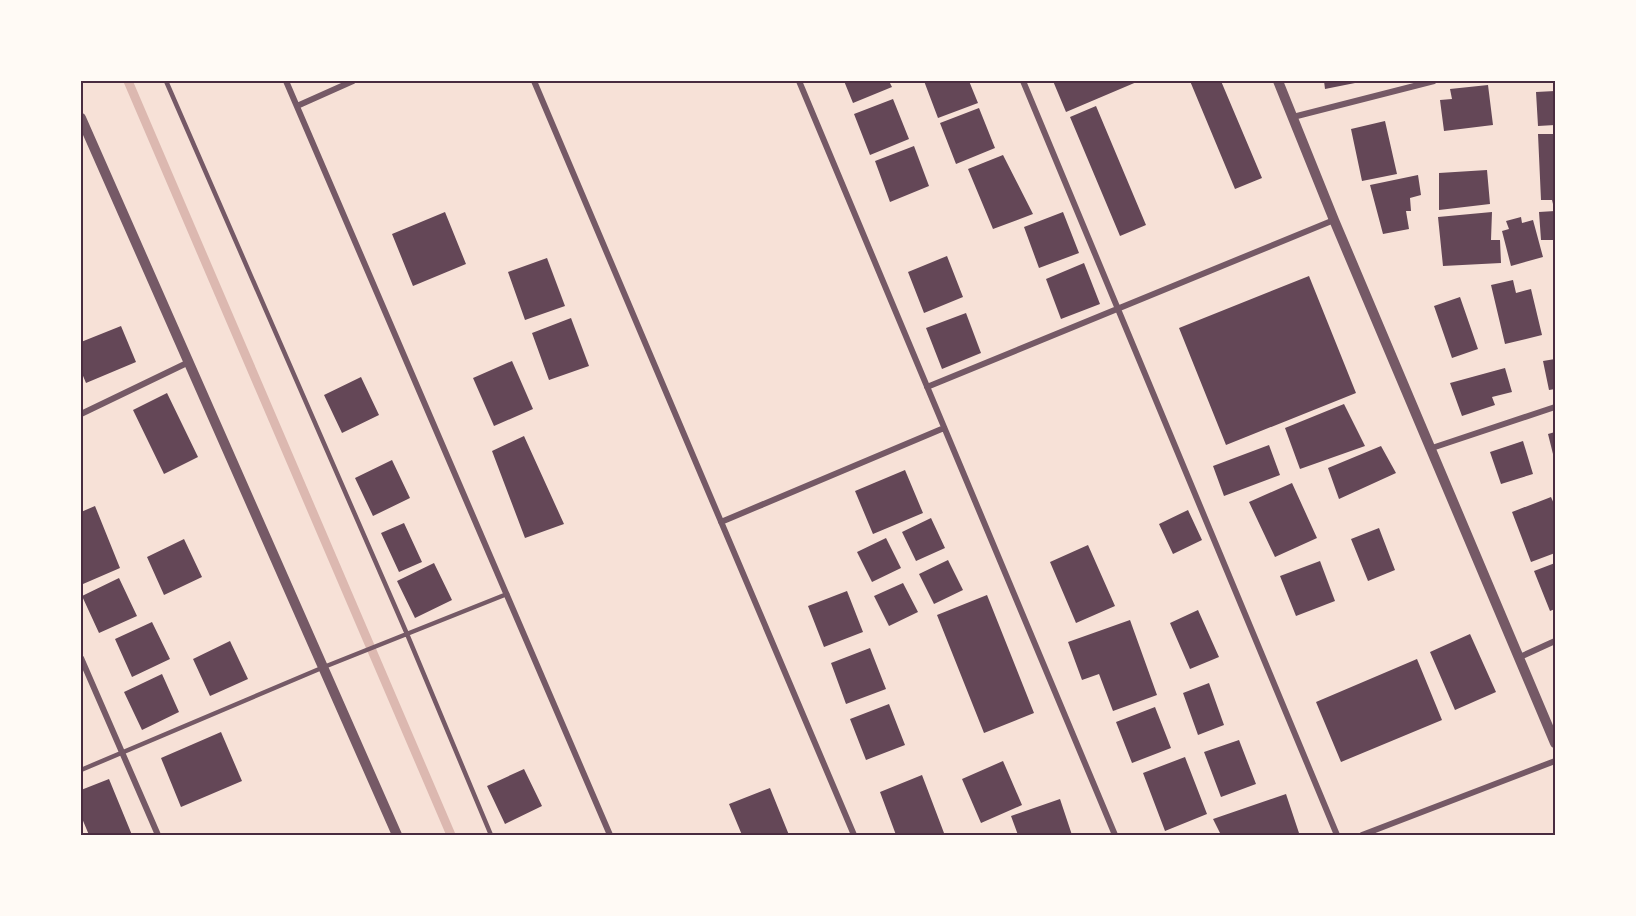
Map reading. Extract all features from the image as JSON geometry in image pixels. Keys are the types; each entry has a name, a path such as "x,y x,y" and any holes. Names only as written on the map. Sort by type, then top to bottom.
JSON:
{"street":[{"path":"286,81 610,835"},
{"path":"297,106 353,81"},
{"path":"534,81 854,835"},
{"path":"799,81 1115,835"},
{"path":"1023,81 1337,835"},
{"path":"1278,81 1334,220 1555,743"},
{"path":"1293,117 1434,81"},
{"path":"81,118 397,835"},
{"path":"927,387 1334,220"},
{"path":"81,414 189,362"},
{"path":"1432,448 1555,407"},
{"path":"721,522 944,428"},
{"path":"1520,657 1555,641"},
{"path":"81,658 158,835"},
{"path":"1362,835 1555,761"}],"lane":[{"path":"166,81 407,634 491,835"},
{"path":"81,770 324,667 507,594"}],"building":[{"path":"844,81 889,81 892,87 853,103"},
{"path":"924,81 969,81 978,103 938,118"},
{"path":"1053,81 1139,81 1066,112"},
{"path":"1190,81 1221,81 1262,178 1235,189"},
{"path":"1324,81 1359,81 1360,82 1325,89"},
{"path":"1488,85 1493,125 1444,131 1440,100 1452,99 1450,89"},
{"path":"1555,91 1555,125 1538,126 1536,92"},
{"path":"893,99 909,139 870,155 854,114"},
{"path":"1096,106 1146,225 1120,236 1070,117"},
{"path":"979,108 995,148 956,164 940,123"},
{"path":"1385,121 1397,174 1362,181 1351,129"},
{"path":"1538,134 1555,134 1555,204 1552,200 1541,200"},
{"path":"914,146 929,186 890,202 875,161"},
{"path":"1003,155 1033,214 993,229 968,169"},
{"path":"1487,170 1490,204 1439,210 1439,173"},
{"path":"1418,175 1421,195 1410,198 1411,211 1406,211 1409,229 1383,234 1370,185"},
{"path":"1555,211 1555,240 1541,240 1539,212"},
{"path":"445,212 466,264 413,286 392,234"},
{"path":"1063,212 1079,253 1039,268 1024,227"},
{"path":"1492,212 1491,240 1500,240 1501,263 1443,266 1438,217"},
{"path":"1521,217 1522,223 1533,220 1543,257 1511,266 1502,231 1509,229 1506,221"},
{"path":"947,256 963,297 924,313 908,272"},
{"path":"547,258 565,306 525,320 508,272"},
{"path":"1084,263 1100,304 1061,319 1046,279"},
{"path":"1309,276 1356,393 1226,445 1179,328"},
{"path":"1513,280 1516,293 1531,289 1542,335 1505,344 1491,285"},
{"path":"1460,297 1478,349 1452,358 1434,306"},
{"path":"966,313 981,353 942,369 926,328"},
{"path":"571,318 589,366 549,380 532,333"},
{"path":"121,326 136,362 86,383 81,371 81,342"},
{"path":"1555,359 1555,389 1549,390 1543,361"},
{"path":"512,361 533,409 494,426 473,378"},
{"path":"1505,368 1512,392 1492,397 1495,405 1462,416 1450,383"},
{"path":"361,377 379,415 342,433 324,395"},
{"path":"167,393 198,457 164,474 133,410"},
{"path":"1344,404 1365,446 1300,469 1285,428"},
{"path":"1555,432 1555,458 1554,458 1548,434"},
{"path":"524,436 564,524 525,538 492,451"},
{"path":"1523,441 1533,474 1501,484 1490,452"},
{"path":"1269,445 1280,475 1224,496 1213,466"},
{"path":"1381,446 1396,473 1339,499 1328,468"},
{"path":"392,460 410,498 373,516 355,478"},
{"path":"905,470 923,513 873,534 855,491"},
{"path":"1292,483 1317,538 1275,557 1249,502"},
{"path":"1551,497 1555,506 1555,553 1531,562 1512,512"},
{"path":"95,506 120,568 83,584 81,579 81,512"},
{"path":"1188,510 1202,540 1173,554 1159,524"},
{"path":"931,518 945,548 916,561 902,532"},
{"path":"404,523 422,562 399,572 381,533"},
{"path":"1379,528 1395,570 1368,581 1351,539"},
{"path":"886,538 901,568 872,582 857,552"},
{"path":"184,539 202,577 164,595 147,557"},
{"path":"1088,545 1115,606 1076,623 1050,562"},
{"path":"948,560 963,590 934,604 919,574"},
{"path":"1320,561 1335,601 1296,616 1280,576"},
{"path":"434,563 452,600 415,618 397,581"},
{"path":"1555,563 1555,609 1550,611 1534,571"},
{"path":"119,578 137,616 99,633 82,596"},
{"path":"903,583 918,612 889,626 874,596"},
{"path":"847,591 863,632 824,647 808,606"},
{"path":"987,595 1034,713 984,733 937,615"},
{"path":"1198,610 1219,657 1190,669 1170,623"},
{"path":"1130,620 1157,695 1113,711 1099,674 1082,680 1068,642"},
{"path":"152,622 170,659 132,677 115,639"},
{"path":"1470,634 1496,692 1455,710 1430,652"},
{"path":"230,641 248,679 210,696 193,659"},
{"path":"870,648 886,689 846,704 831,663"},
{"path":"1417,659 1442,720 1341,762 1316,702"},
{"path":"162,674 179,712 142,730 124,692"},
{"path":"1209,683 1224,725 1198,735 1183,693"},
{"path":"889,704 905,745 866,760 850,719"},
{"path":"1155,707 1171,748 1132,763 1116,722"},
{"path":"221,732 242,781 181,807 161,758"},
{"path":"1239,740 1256,784 1221,797 1204,752"},
{"path":"1185,757 1207,814 1165,831 1143,773"},
{"path":"1003,761 1022,805 981,823 962,779"},
{"path":"524,769 542,806 505,824 487,786"},
{"path":"922,775 944,833 896,835 880,792"},
{"path":"109,779 132,835 89,835 81,816 81,790"},
{"path":"770,788 789,835 742,835 729,804"},
{"path":"1286,794 1299,833 1294,835 1221,835 1213,819"},
{"path":"1060,799 1072,835 1018,835 1011,816"}],"waterway":[{"path":"128,81 451,835"}]}
